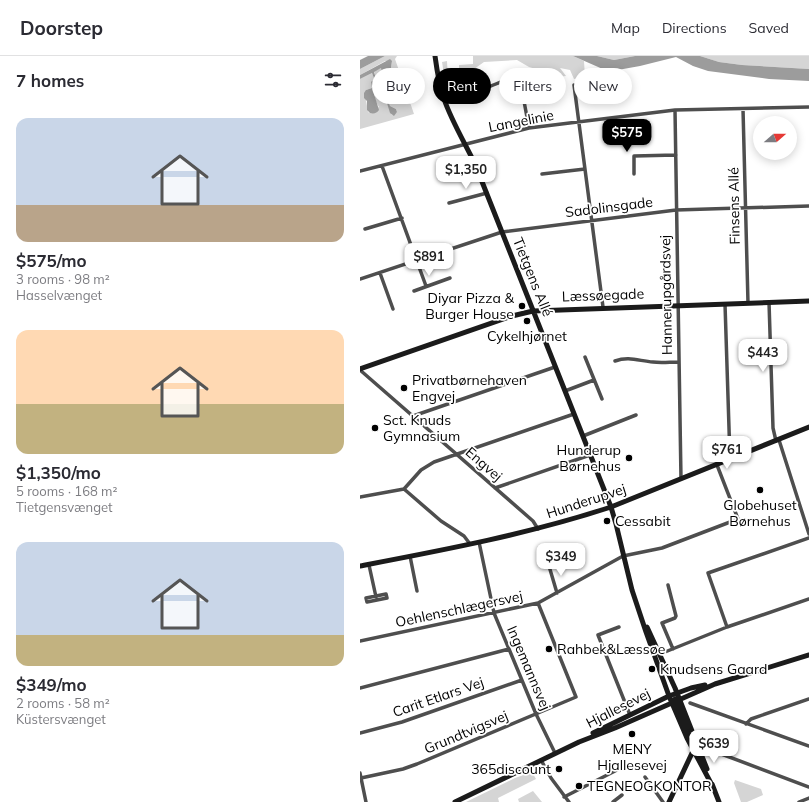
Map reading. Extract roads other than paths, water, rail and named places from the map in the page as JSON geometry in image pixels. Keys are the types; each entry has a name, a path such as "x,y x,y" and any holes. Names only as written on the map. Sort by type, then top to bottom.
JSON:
{"main road":[{"name":"Tietgens Allé","path":"435,56 438,76 444,98 487,193 610,507 616,524 632,590 641,613"},
{"name":"Læssøegade","path":"360,369 512,316 533,311 602,307 809,301"},
{"name":"Hunderupvej","path":"360,566 538,529 610,507 809,427"},
{"path":"641,613 654,653 658,656 674,697 698,748 719,802"},
{"path":"641,613 660,654 693,751 713,787"},
{"name":"Hjallesevej","path":"674,697 809,655"},
{"name":"Hjallesevej","path":"455,802 674,697 706,685 715,684"},
{"path":"671,801 683,770 693,751"},
{"path":"683,770 690,762 698,759"}],"street":[{"path":"491,87 506,81 515,79 518,81 521,85 529,128"},
{"path":"577,104 602,307"},
{"name":"Langelinie","path":"360,171 529,128 675,110 809,107"},
{"path":"809,107 809,112"},
{"name":"Finsens Allé","path":"743,109 748,303"},
{"name":"Hannerupgårdsvej","path":"675,110 681,479"},
{"path":"634,174 634,156 676,155"},
{"path":"382,166 426,286"},
{"path":"542,174 584,168"},
{"path":"449,203 487,193"},
{"name":"Sadolinsgade","path":"360,279 502,232 676,210 809,206"},
{"path":"365,229 402,218"},
{"path":"380,273 393,309"},
{"path":"414,291 450,278"},
{"path":"769,302 773,428 809,534"},
{"path":"725,304 730,459"},
{"path":"585,357 602,399"},
{"path":"615,361 623,358 631,358 653,362 678,362"},
{"path":"413,416 555,367"},
{"name":"Engvej","path":"360,369 456,455 533,521 538,529"},
{"path":"565,391 594,380"},
{"path":"360,497 404,488 427,466 574,414"},
{"path":"583,436 636,415"},
{"path":"496,488 590,455"},
{"name":"Oehlenschlægersvej","path":"360,641 538,603 623,556 662,548 738,519 717,465"},
{"path":"404,488 441,521 464,536 470,544"},
{"path":"728,628 708,573 809,538"},
{"name":"Ingemannsvej","path":"478,542 494,613 536,714 556,753"},
{"path":"410,556 417,591"},
{"path":"369,565 376,598"},
{"path":"549,566 557,593"},
{"path":"668,586 676,616 675,618 662,623 673,649"},
{"path":"660,654 809,599"},
{"name":"Grundtvigsvej","path":"361,778 403,769 418,764 576,697 538,603"},
{"path":"619,627 598,635 632,718"},
{"path":"360,688 509,649"},
{"name":"Carit Etlars Vej","path":"360,733 402,722 522,680"},
{"path":"746,724 752,719 809,699"},
{"path":"690,703 809,746"},
{"path":"708,749 809,787"},
{"path":"541,760 551,778 569,802"},
{"path":"564,797 617,770"},
{"path":"360,773 361,785 366,802 361,802"},
{"path":"645,776 663,802"},
{"path":"613,802 622,795"},
{"path":"799,802 809,798"}],"place":[{"name":"Diyar Pizza & Burger House","path":"522,306"},
{"name":"Cykelhjørnet","path":"527,321"},
{"name":"Privatbørnehaven Engvej","path":"404,388"},
{"name":"Sct. Knuds Gymnasium","path":"375,428"},
{"name":"Hunderup Børnehus","path":"629,458"},
{"name":"Globehuset Børnehus","path":"760,490"},
{"name":"Cessabit","path":"607,521"},
{"name":"Rahbek&Læssøe","path":"549,649"},
{"name":"Knudsens Gaard","path":"652,669"},
{"name":"MENY Hjallesevej","path":"632,734"},
{"name":"365discount","path":"559,769"},
{"name":"TEGNEOGKONTOR","path":"579,786"}]}
